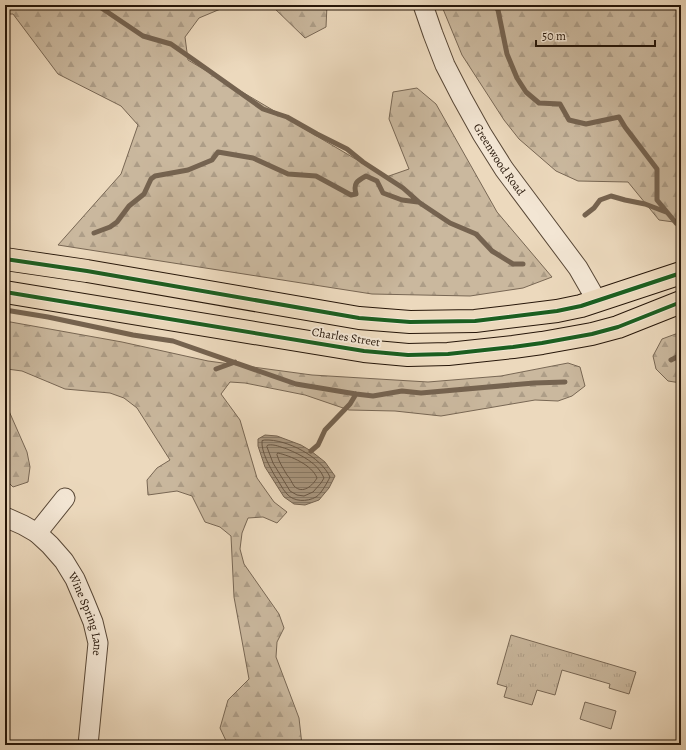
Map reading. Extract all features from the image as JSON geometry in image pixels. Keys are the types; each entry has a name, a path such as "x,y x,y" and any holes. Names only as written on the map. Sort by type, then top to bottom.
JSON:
{"main road":[{"name":"Charles Street","path":"5,259 87,271 360,318 410,322 476,321 556,311 582,306 681,273"},
{"name":"Charles Street","path":"5,292 364,351 408,355 477,352 575,338 618,327 681,302"}],"street":[{"name":"Greenwood Road","path":"424,5 432,34 445,64 482,134 504,169 578,268 597,301"},
{"path":"37,533 65,498"},
{"name":"Wine Spring Lane","path":"5,517 37,533 64,561 75,579 93,622 98,643 88,745"}],"green space":[{"path":"5,5 230,5 199,18 185,37 188,60 386,177 409,169 389,119 393,92 417,88 436,104 497,212 552,277 523,288 470,296 372,294 58,245 121,174 138,125 121,106 58,74 13,14 5,14"},
{"path":"271,5 327,5 326,27 305,38"},
{"path":"442,5 681,5 681,223 659,220 628,182 578,181 556,171 519,139 504,120 462,55"},
{"path":"5,321 122,342 208,361 312,375 428,382 501,376 568,363 580,367 585,386 572,396 558,401 535,400 441,416 395,411 349,410 305,395 245,383 230,382 221,394 240,420 257,478 274,502 287,512 277,523 263,517 248,518 242,533 240,549 244,564 279,614 284,628 277,642 276,657 299,718 302,745 228,745 220,728 228,700 249,679 234,597 231,536 220,527 205,522 192,496 177,491 148,495 147,480 157,468 170,460 137,408 124,398 110,393 65,389 22,371 7,369 5,376"},
{"path":"681,332 681,383 668,381 656,369 653,356 662,339"},
{"path":"5,402 27,452 30,467 28,482 13,487 5,479"},
{"path":"511,635 636,672 629,694 609,688 610,684 562,670 555,695 537,690 532,705 504,697 507,687 497,684"},
{"path":"585,702 616,711 611,729 580,719"}],"water":[{"path":"265,435 277,436 301,445 325,462 335,476 329,488 319,500 305,505 294,504 284,497 265,467 258,446 258,439"}],"waterway":[{"path":"97,5 143,36 171,44 263,109 287,117 347,149 363,162 403,188 420,203 450,223 476,234 492,251 513,264 523,264"},
{"path":"494,5 498,10 507,54 517,78 526,92 539,103 560,104 569,120 586,124 619,117 657,169 657,200 676,223 681,226"},
{"path":"94,233 110,227 117,222 129,206 144,194 151,179 155,176 188,170 212,160 218,152 253,158 288,174 316,176 351,195 356,194 356,183 366,176 377,181 383,193 402,200 418,202"},
{"path":"585,215 594,208 600,200 611,196 645,204 666,212"},
{"path":"5,310 48,317 133,335 173,341 296,384 356,394 373,396 402,391 421,393 534,383 565,382"},
{"path":"671,360 681,355"},
{"path":"216,369 235,362"},
{"path":"311,451 318,445 325,430 350,404 356,394"}],"cycle path":[{"path":"5,259 87,271 359,318 410,322 475,321 557,311 581,306 681,273"},
{"path":"5,292 364,351 408,355 448,354 513,347 592,334 618,327 681,302"}]}
